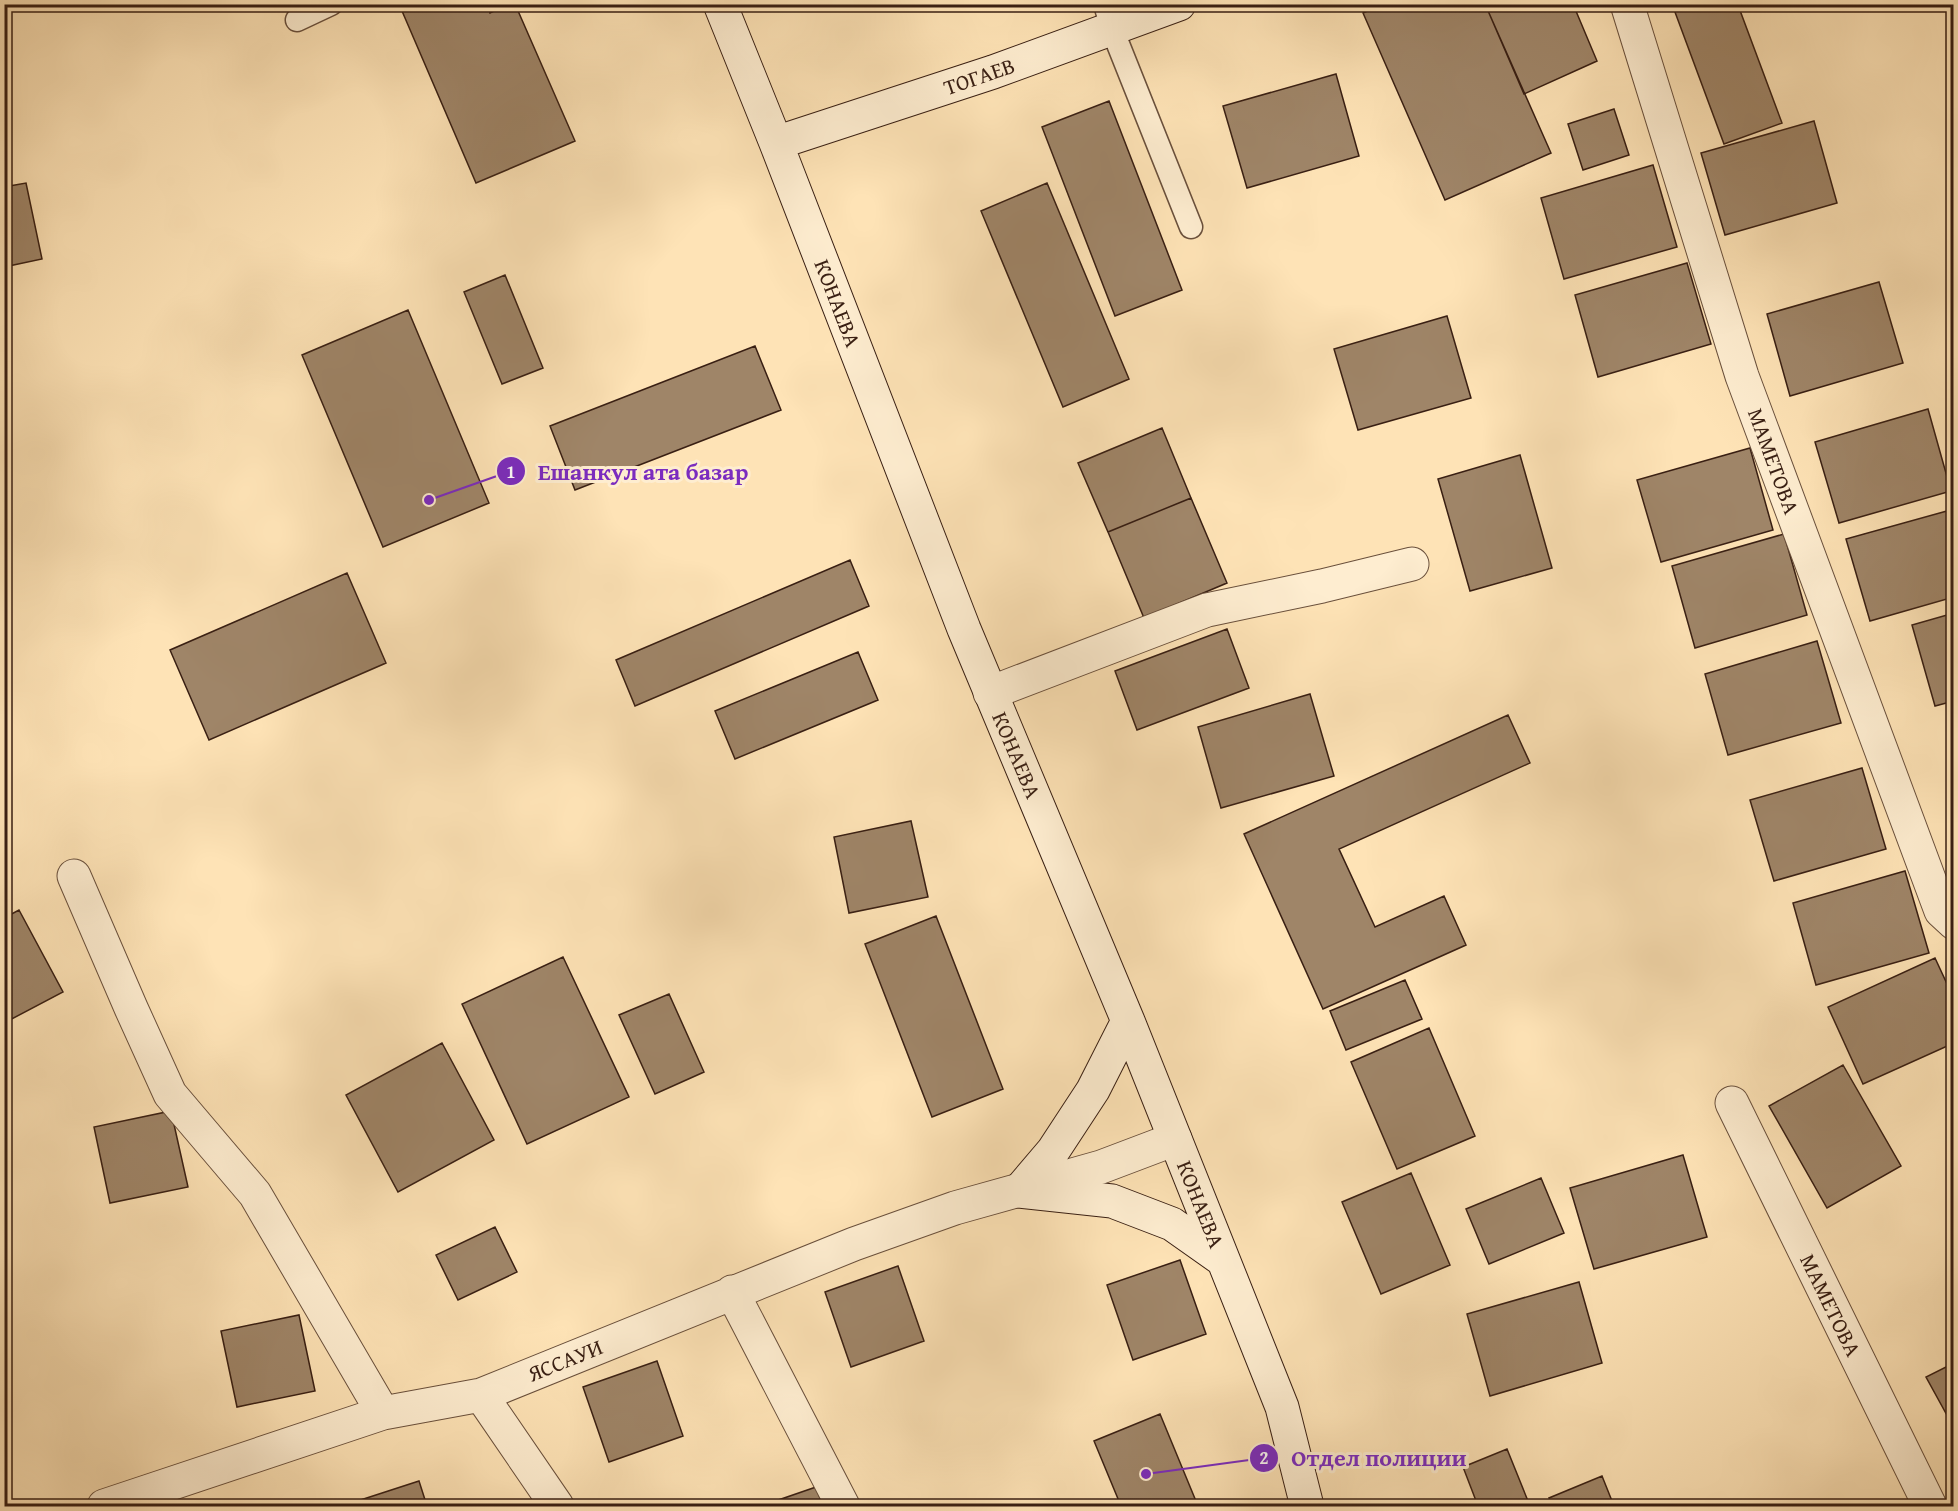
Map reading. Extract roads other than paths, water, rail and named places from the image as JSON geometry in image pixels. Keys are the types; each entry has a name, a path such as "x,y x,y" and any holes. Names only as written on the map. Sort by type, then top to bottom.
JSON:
{"street":[{"name":"КОНАЕВА","path":"720,4 777,143 990,693 1128,1020 1282,1407 1307,1506"},
{"name":"ТОГАЕВ","path":"777,143 993,72 1109,17 1179,4"},
{"name":"МАМЕТОВА","path":"1627,4 1742,376 1947,917"},
{"path":"990,693 1207,610 1412,564"},
{"path":"74,876 170,1094 255,1194 383,1413"},
{"path":"1019,1191 1053,1150 1094,1090 1128,1020"},
{"name":"МАМЕТОВА","path":"1732,1103 1930,1506"},
{"name":"ЯССАУИ","path":"104,1506 383,1413 481,1395 854,1244 955,1208 1101,1167 1175,1140"},
{"path":"1019,1191 1112,1201 1172,1224 1223,1260"},
{"path":"732,1292 843,1506"},
{"path":"481,1395 557,1506"}],"lane":[{"path":"297,20 331,4"},
{"path":"1109,17 1191,227"}],"place":[{"name":"Ешанкул ата базар","path":"429,500"},
{"name":"Отдел полиции","path":"1146,1474"}]}
